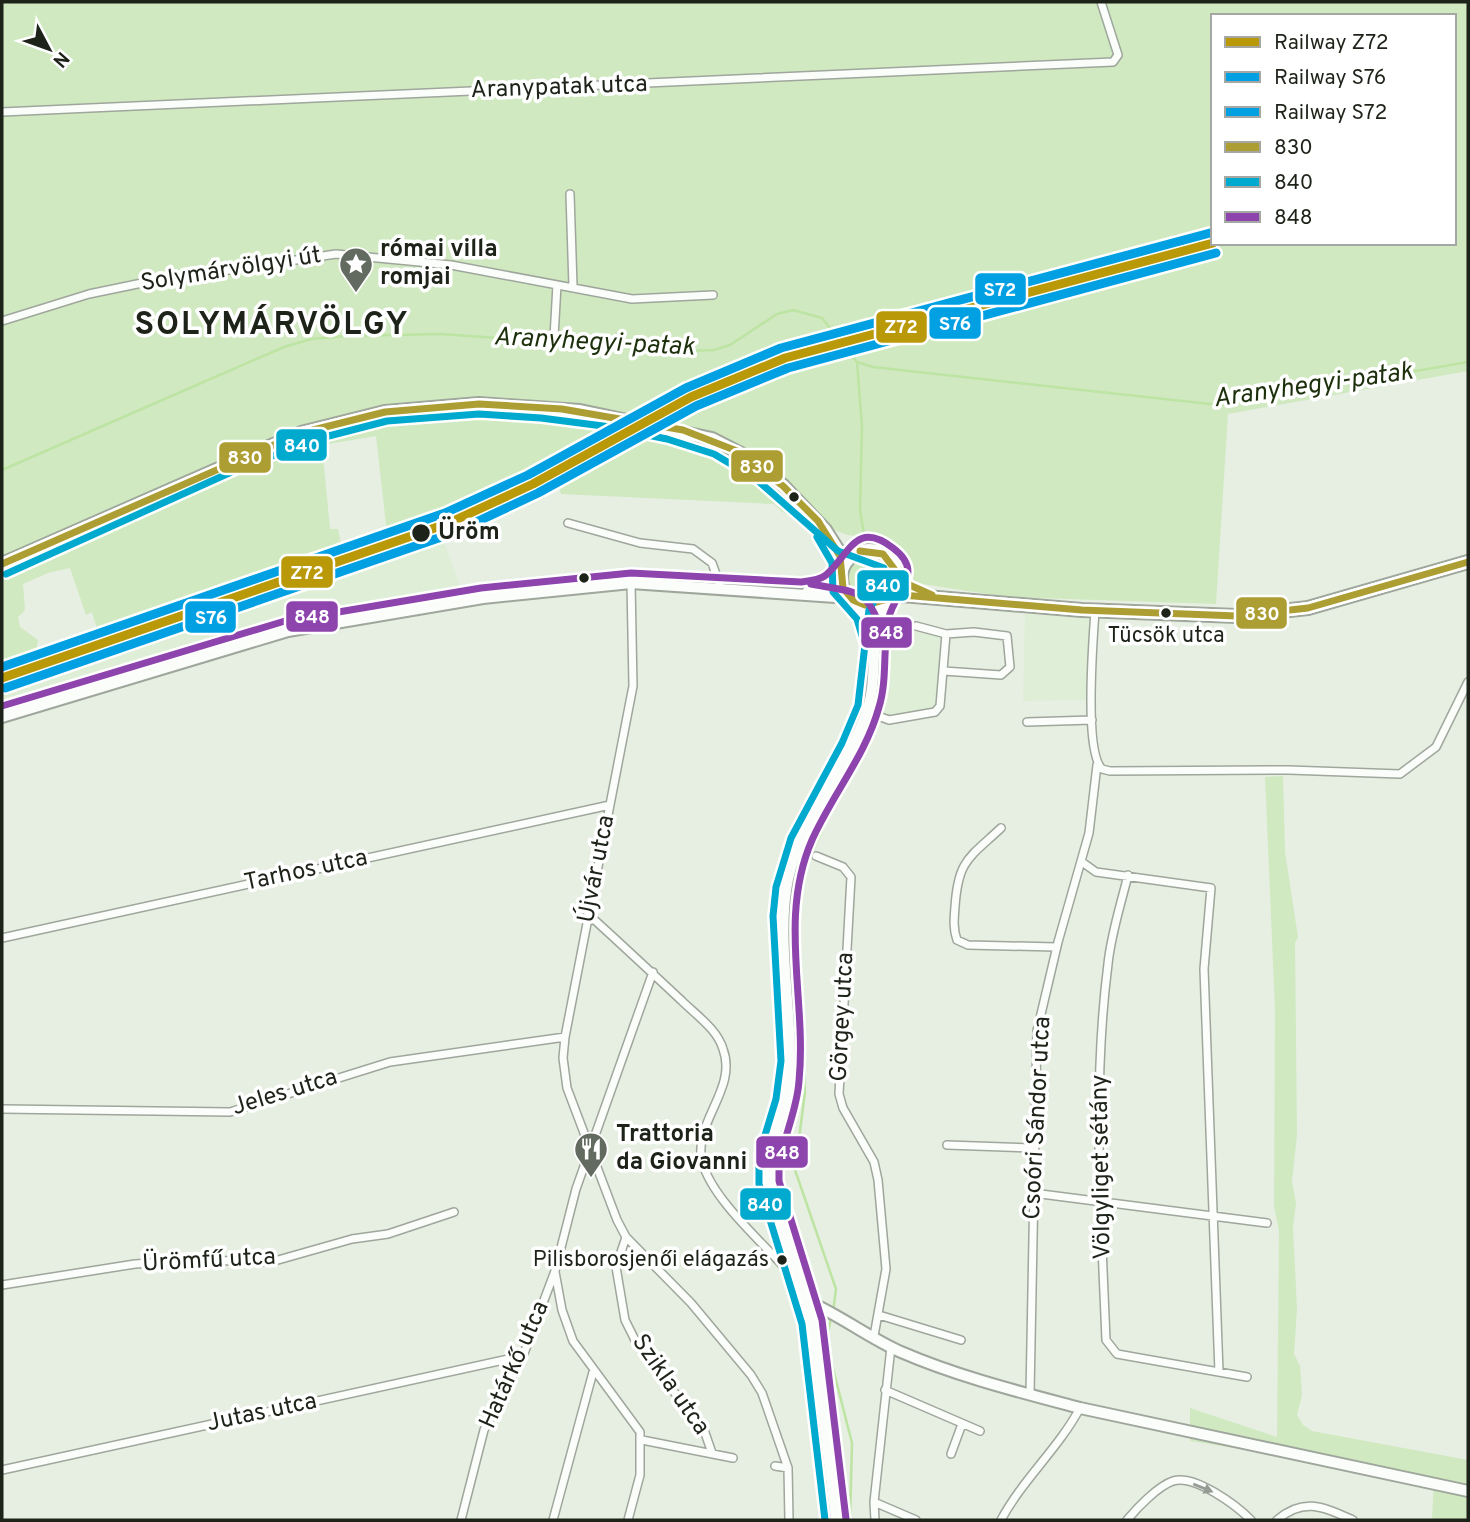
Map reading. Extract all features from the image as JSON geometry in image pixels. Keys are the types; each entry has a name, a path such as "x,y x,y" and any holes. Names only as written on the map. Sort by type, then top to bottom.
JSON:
{"main road":[{"path":"2,564 236,459 301,433 347,419 458,404 543,407 683,430 712,439 749,458 783,486 825,530 837,549 843,570 843,588 853,600 875,605 902,595 1096,611 1211,617 1290,611 1468,562"},
{"path":"825,530 860,551 875,551 886,555 897,574 912,587 942,598"},
{"path":"843,570 860,551"},
{"path":"886,600 896,587 897,574"}],"street":[{"name":"Aranypatak utca","path":"2,112 1117,62 1118,52 1101,2"},
{"path":"570,194 573,286"},
{"name":"Solymárvölgyi út","path":"2,321 102,291 335,254 451,265 632,299 713,295"},
{"path":"554,337 557,285"},
{"path":"568,523 640,542 693,549 712,564 721,588"},
{"path":"802,593 828,586 843,570"},
{"path":"2,718 288,631 483,598 631,583 802,593 853,600 866,614 876,645"},
{"name":"Újvár utca","path":"631,583 634,686 565,1037 563,1058 567,1088 589,1152 626,1237 740,1358 762,1393 788,1468 789,1520"},
{"path":"836,1520 812,1322 769,1183 767,1166 769,1150 785,1106 790,1070 786,889 796,853 869,713 876,667 879,613 886,600"},
{"path":"1096,611 1092,720 1094,757 1097,765 1110,771 1289,770 1400,774 1436,747 1468,682"},
{"path":"916,626 946,634 974,632 1007,636 1010,667 1001,675 944,671"},
{"path":"869,713 889,720 935,712 940,706 946,634"},
{"path":"1027,722 1092,720"},
{"name":"Csoóri Sándor utca","path":"1030,1394 1037,1031 1056,947 1082,862 1097,765"},
{"name":"Tarhos utca","path":"2,938 610,805"},
{"path":"1001,828 965,862 957,878 954,931 957,940 968,944 1056,947"},
{"name":"Görgey utca","path":"817,856 843,867 851,877 839,1094 843,1108 874,1162 878,1180 886,1269 874,1336"},
{"path":"1082,862 1096,872 1211,888 1204,970 1209,1169 1215,1215 1219,1372"},
{"name":"Völgyliget sétány","path":"1128,875 1108,962 1100,1083 1100,1200 1106,1340 1110,1349 1117,1354 1247,1377"},
{"path":"588,914 653,972 715,1033 724,1049 724,1082 703,1140 702,1160 708,1178 787,1270 799,1276"},
{"name":"Határkő utca","path":"461,1520 484,1430 523,1356 555,1271 576,1189 653,972"},
{"name":"Jeles utca","path":"2,1109 230,1112 390,1062 565,1037"},
{"path":"947,1145 1034,1148"},
{"path":"1033,1193 1267,1223"},
{"name":"Ürömfű utca","path":"2,1285 135,1264 197,1260 271,1262 352,1238 388,1234 454,1212"},
{"name":"Szikla utca","path":"626,1237 616,1267 625,1320 638,1346 704,1430 712,1453"},
{"path":"555,1271 567,1329 593,1372 636,1422 642,1440 640,1475 628,1520"},
{"path":"807,1301 825,1308 891,1347 945,1370 1080,1408 1468,1491"},
{"path":"879,1315 961,1340"},
{"path":"875,1520 874,1502 891,1347"},
{"name":"Jutas utca","path":"2,1470 523,1356"},
{"path":"553,1520 593,1372"},
{"path":"885,1390 980,1431"},
{"path":"1001,1520 1016,1493 1069,1428 1080,1408"},
{"path":"951,1454 962,1423"},
{"name":"Szikla utca","path":"642,1440 733,1458"},
{"path":"775,1466 788,1468"},
{"path":"1127,1520 1169,1483 1180,1480 1219,1494 1251,1520"},
{"path":"874,1502 916,1520"},
{"path":"1277,1520 1302,1505 1353,1520"}],"shaded area":[{"path":"1211,244 581,465 522,500 441,534 462,590 337,608 2,710 2,668 505,490 537,470"},
{"path":"1025,614 1091,617 1087,700 1023,701"},
{"path":"890,625 940,637 935,709 890,717 878,715 886,690"}],"green space":[{"path":"2,2 1468,2 1468,371 1228,414 1216,604 1007,597 916,583 876,538 848,535 782,512 774,504 561,494 557,481 505,490 387,533 376,436 322,445 330,529 338,529 342,549 99,635 92,612 86,615 70,568 48,573 23,584 25,610 18,617 20,627 38,640 35,657 2,668"},
{"path":"869,556 885,562 891,578 885,594 869,600 853,594 847,578 853,562"},
{"path":"1283,776 1285,852 1298,937 1295,943 1297,1135 1292,1182 1296,1203 1293,1227 1297,1309 1294,1354 1300,1366 1302,1395 1297,1415 1303,1425 1312,1431 1468,1460 1468,1520 1432,1520 1434,1480 1190,1441 1190,1408 1277,1437 1279,1231 1274,1206 1275,1009 1265,777"}],"waterway":[{"name":"Aranyhegyi-patak","path":"2,470 284,347 311,339 346,336 440,334 689,351 714,350 730,345 777,314 793,310 822,318 857,362 873,367 1219,405 1468,362"},
{"path":"857,362 862,426 860,509 864,535"},
{"path":"833,1312 836,1289 795,1170 805,1092 795,917 797,893 805,869 877,706 883,684 886,627"},
{"path":"831,1318 826,1341 852,1443 850,1520"}],"rail line":[{"name":"S72","path":"2,667 445,513 528,475 686,388 781,348 1210,233"},
{"name":"Z72","path":"2,678 449,523 533,484 691,397 785,358 1211,244"},
{"name":"S76","path":"5,688 453,533 538,493 696,406 788,368 1216,253"}],"transit line":[{"name":"830","path":"2,564 301,433 385,412 479,404 562,409 683,430 737,451 783,486 818,521 840,556 843,588 853,600 865,605 902,595 1082,610 1237,616 1308,608 1468,562"},
{"name":"840","path":"6,574 238,469 317,439 387,421 479,414 603,426 667,439 714,454 756,479 838,551 884,568 886,580 869,610 858,705 842,743 791,838 776,887 773,916 781,1061 776,1099 759,1155 759,1184 802,1324 825,1520"},
{"name":"840","path":"817,537 832,563 833,592 857,619 865,646"},
{"name":"848","path":"2,706 285,621 481,588 631,573 801,582 826,575 847,550 861,539 870,537 880,540 903,557 908,574 889,617 879,707 866,742 820,823 802,869 795,929 800,1020 799,1081 779,1169 779,1181 822,1320 846,1519"},
{"name":"830","path":"860,551 883,554 905,583 932,595"},
{"name":"848","path":"811,584 852,592 867,601 885,640"}],"place":[{"name":"római villa romjai","path":"356,294"},
{"name":"Üröm","path":"421,533"},
{"name":"Tücsök utca","path":"1166,613"},
{"name":"Trattoria da Giovanni","path":"591,1179"},
{"name":"Pilisborosjenői elágazás","path":"782,1260"}],"district":[{"name":"SOLYMÁRVÖLGY","path":"272,326"}]}
